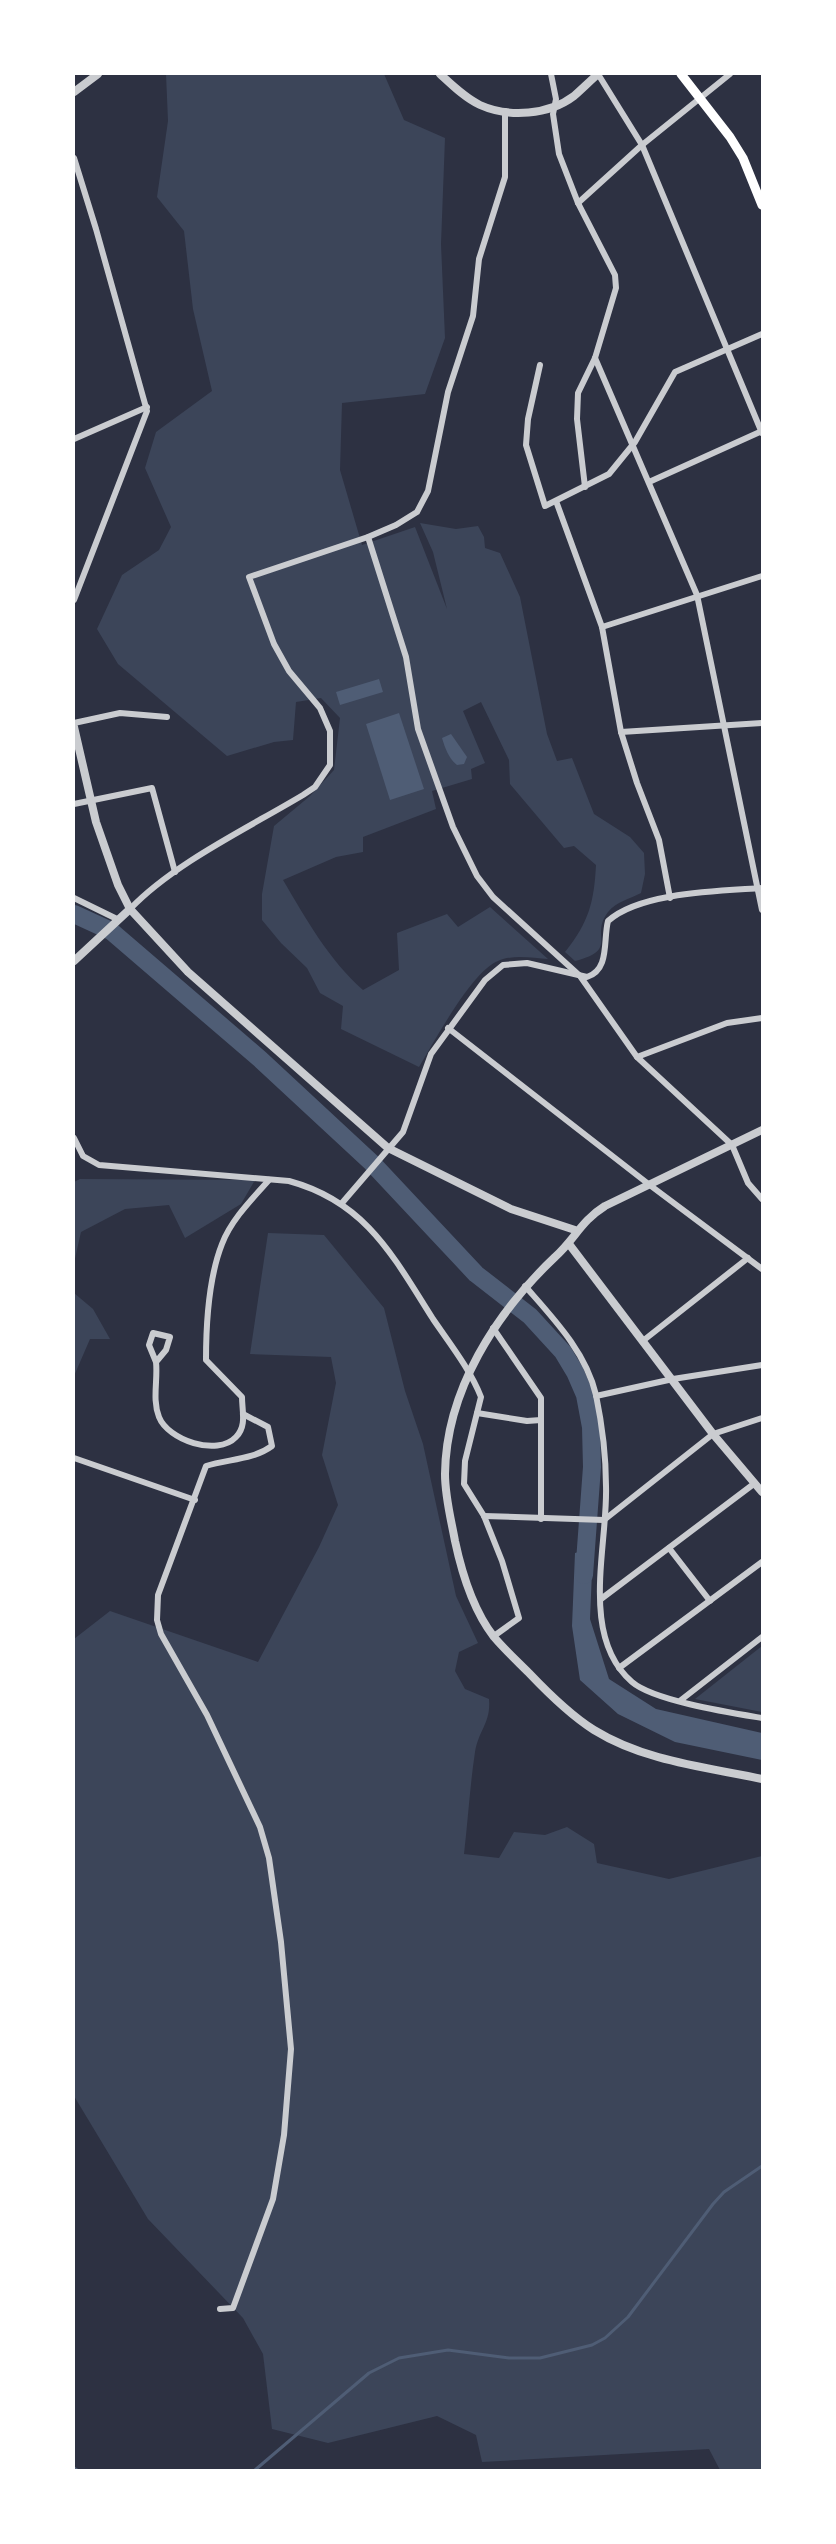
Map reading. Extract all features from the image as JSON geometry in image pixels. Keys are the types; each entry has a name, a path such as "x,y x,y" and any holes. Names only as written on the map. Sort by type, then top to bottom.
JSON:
{"main road":[{"path":"681,74 701,97 743,158 762,205"}],"street":[{"path":"74,92 98,74"},
{"path":"440,74 461,93 481,105 527,113 555,107 573,96 598,74 642,145 729,348 762,432 649,482"},
{"path":"551,74 556,99 553,114 559,154 578,203 615,275 616,288 595,358 578,393 577,419 585,487"},
{"path":"578,203 642,145 730,74"},
{"path":"74,961 146,892 315,787 330,765 330,731 320,708 289,671 274,644 249,577 368,537 396,525 417,512 428,491 448,392 473,316 479,259 505,177 505,111"},
{"path":"74,158 147,407 74,600"},
{"path":"540,364 528,419 526,445 545,506 609,474 633,445 675,372 762,334"},
{"path":"595,358 697,594 723,725 760,888 762,910"},
{"path":"74,439 147,407"},
{"path":"556,501 602,627 621,732 637,783 659,840 670,897"},
{"path":"368,537 406,657 418,729 453,827 477,876 494,897 579,976 637,1057 732,1145 748,1183 762,1199"},
{"path":"602,627 697,594 762,576"},
{"path":"167,717 120,713 74,725 91,800 110,868 130,909 188,972 388,1148 511,1209 575,1230"},
{"path":"621,732 762,723"},
{"path":"74,804 152,788 175,872"},
{"path":"342,1203 403,1132 431,1054 485,980 503,965 527,963 587,977 599,970 603,963 608,921 618,912 670,897 760,888"},
{"path":"74,898 116,920"},
{"path":"637,1057 727,1023 762,1018"},
{"path":"448,1028 762,1269"},
{"path":"762,1130 598,1211 575,1230 569,1244 525,1286 493,1328 456,1412 446,1453 447,1497 463,1573 479,1613 494,1636 562,1705 592,1729 620,1744 667,1760 762,1779"},
{"path":"74,1138 83,1156 99,1165 205,1172 289,1181 316,1188 342,1203 362,1219 393,1254 481,1397 465,1461 464,1484 484,1516 502,1561 519,1618 494,1636"},
{"path":"156,1362 166,1350 170,1337 153,1333 149,1345 156,1362 155,1400 159,1419 166,1428 178,1437 213,1446 229,1443 237,1437 243,1424 239,1391 206,1360 206,1325 222,1244 234,1222 269,1180"},
{"path":"569,1244 713,1434 762,1492"},
{"path":"644,1340 748,1258"},
{"path":"525,1286 562,1328 581,1360 596,1396 606,1486 601,1552 601,1599 608,1651 633,1683 651,1692 762,1718"},
{"path":"493,1328 541,1398 542,1519"},
{"path":"596,1396 672,1379 762,1365"},
{"path":"477,1413 541,1420"},
{"path":"220,2309 233,2308 273,2199 284,2135 291,2049 270,1869 260,1827 227,1754 161,1634 157,1620 158,1595 206,1466 229,1459 258,1455 272,1446 268,1427 243,1414"},
{"path":"484,1516 604,1521 713,1434 762,1418"},
{"path":"74,1458 195,1500"},
{"path":"601,1599 755,1484"},
{"path":"669,1548 710,1601"},
{"path":"619,1668 762,1562"},
{"path":"681,1700 762,1637"}],"shaded area":[{"path":"166,74 384,74 404,120 445,138 441,244 445,338 425,394 342,403 340,470 362,545 415,527 447,609 433,552 420,523 456,529 478,526 484,537 485,548 500,553 520,597 547,734 557,761 572,758 594,814 630,837 644,853 645,874 641,893 619,903 608,912 601,929 600,947 589,956 575,961 565,952 580,931 589,911 596,865 574,846 564,848 510,784 509,760 481,702 463,711 485,763 471,769 472,779 432,791 436,809 363,837 363,852 336,857 283,880 309,924 339,966 363,990 399,970 397,933 447,914 458,927 490,907 548,959 510,958 488,967 454,1008 419,1067 341,1029 343,1006 320,993 307,968 281,943 262,920 262,894 274,826 310,796 334,770 340,718 321,698 296,702 293,740 274,742 227,756 118,664 97,629 122,575 159,550 171,527 145,468 156,432 212,391 193,309 184,231 157,197 168,121"},
{"path":"379,679 383,692 340,705 336,692"},
{"path":"399,713 424,789 390,800 366,724"},
{"path":"451,734 467,757 464,764 457,765 446,749 442,738"},
{"path":"80,1179 255,1180 241,1204 185,1238 169,1205 125,1209 81,1232 74,1263 74,1182"},
{"path":"268,1233 324,1235 384,1308 405,1391 423,1444 456,1596 478,1643 459,1652 455,1671 465,1689 489,1699 487,1720 475,1752 464,1854 499,1858 514,1832 545,1835 567,1827 594,1844 597,1863 669,1879 762,1856 762,2470 720,2470 709,2449 482,2462 476,2435 437,2416 328,2443 272,2429 263,2354 243,2318 148,2219 74,2096 74,1639 110,1611 258,1662 319,1547 338,1505 322,1455 336,1383 331,1357 250,1354"},
{"path":"74,1293 93,1309 110,1339 90,1339 74,1376"},
{"path":"593,1548 590,1619 609,1679 656,1709 762,1733 762,1760 675,1742 618,1714 580,1680 572,1626 575,1553"},
{"path":"762,1646 762,1712 695,1699"}],"waterway":[{"path":"74,914 111,931 260,1059 372,1163 476,1274 530,1316 563,1352 585,1395 591,1427 592,1467 584,1575"},
{"path":"255,2470 369,2373 399,2358 448,2350 509,2358 540,2358 592,2345 605,2338 628,2317 713,2204 724,2192 762,2166"}]}
